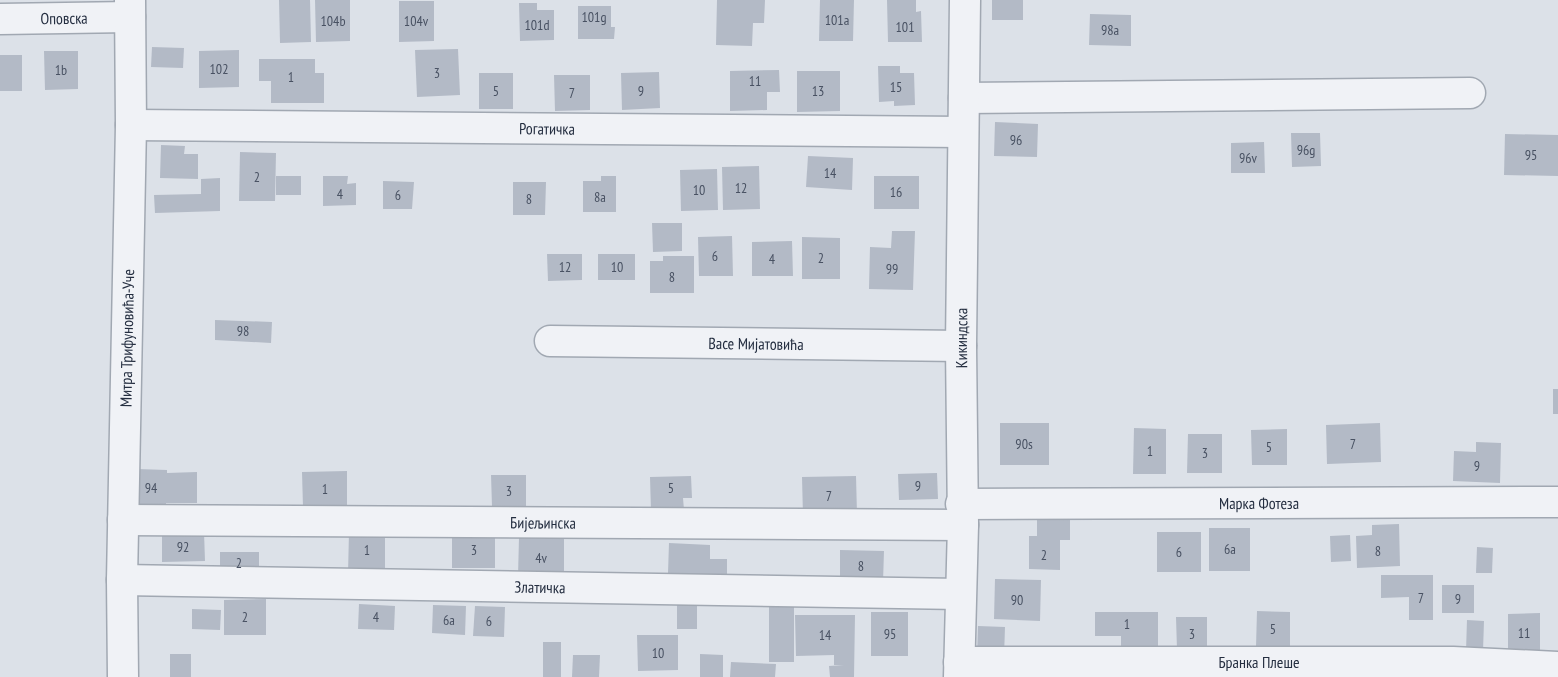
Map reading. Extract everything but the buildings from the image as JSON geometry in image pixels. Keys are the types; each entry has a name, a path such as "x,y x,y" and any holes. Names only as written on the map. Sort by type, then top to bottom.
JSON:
{"street":[{"name":"Кикиндска","path":"959,669 962,514 964,0"},
{"name":"Оповска","path":"0,19 130,8"},
{"name":"Митра Трифуновића-Уче","path":"123,677 122,580 131,125 130,8"},
{"path":"964,98 1470,93"},
{"name":"Рогатичка","path":"131,125 963,132"},
{"name":"Васе Мијатовића","path":"550,341 961,346"},
{"name":"Марка Фотеза","path":"962,514 1558,502"},
{"name":"Бијељинска","path":"123,520 962,514"},
{"name":"Златичка","path":"122,580 960,594"},
{"name":"Бранка Плеше","path":"959,669 1453,662 1558,667"}]}
